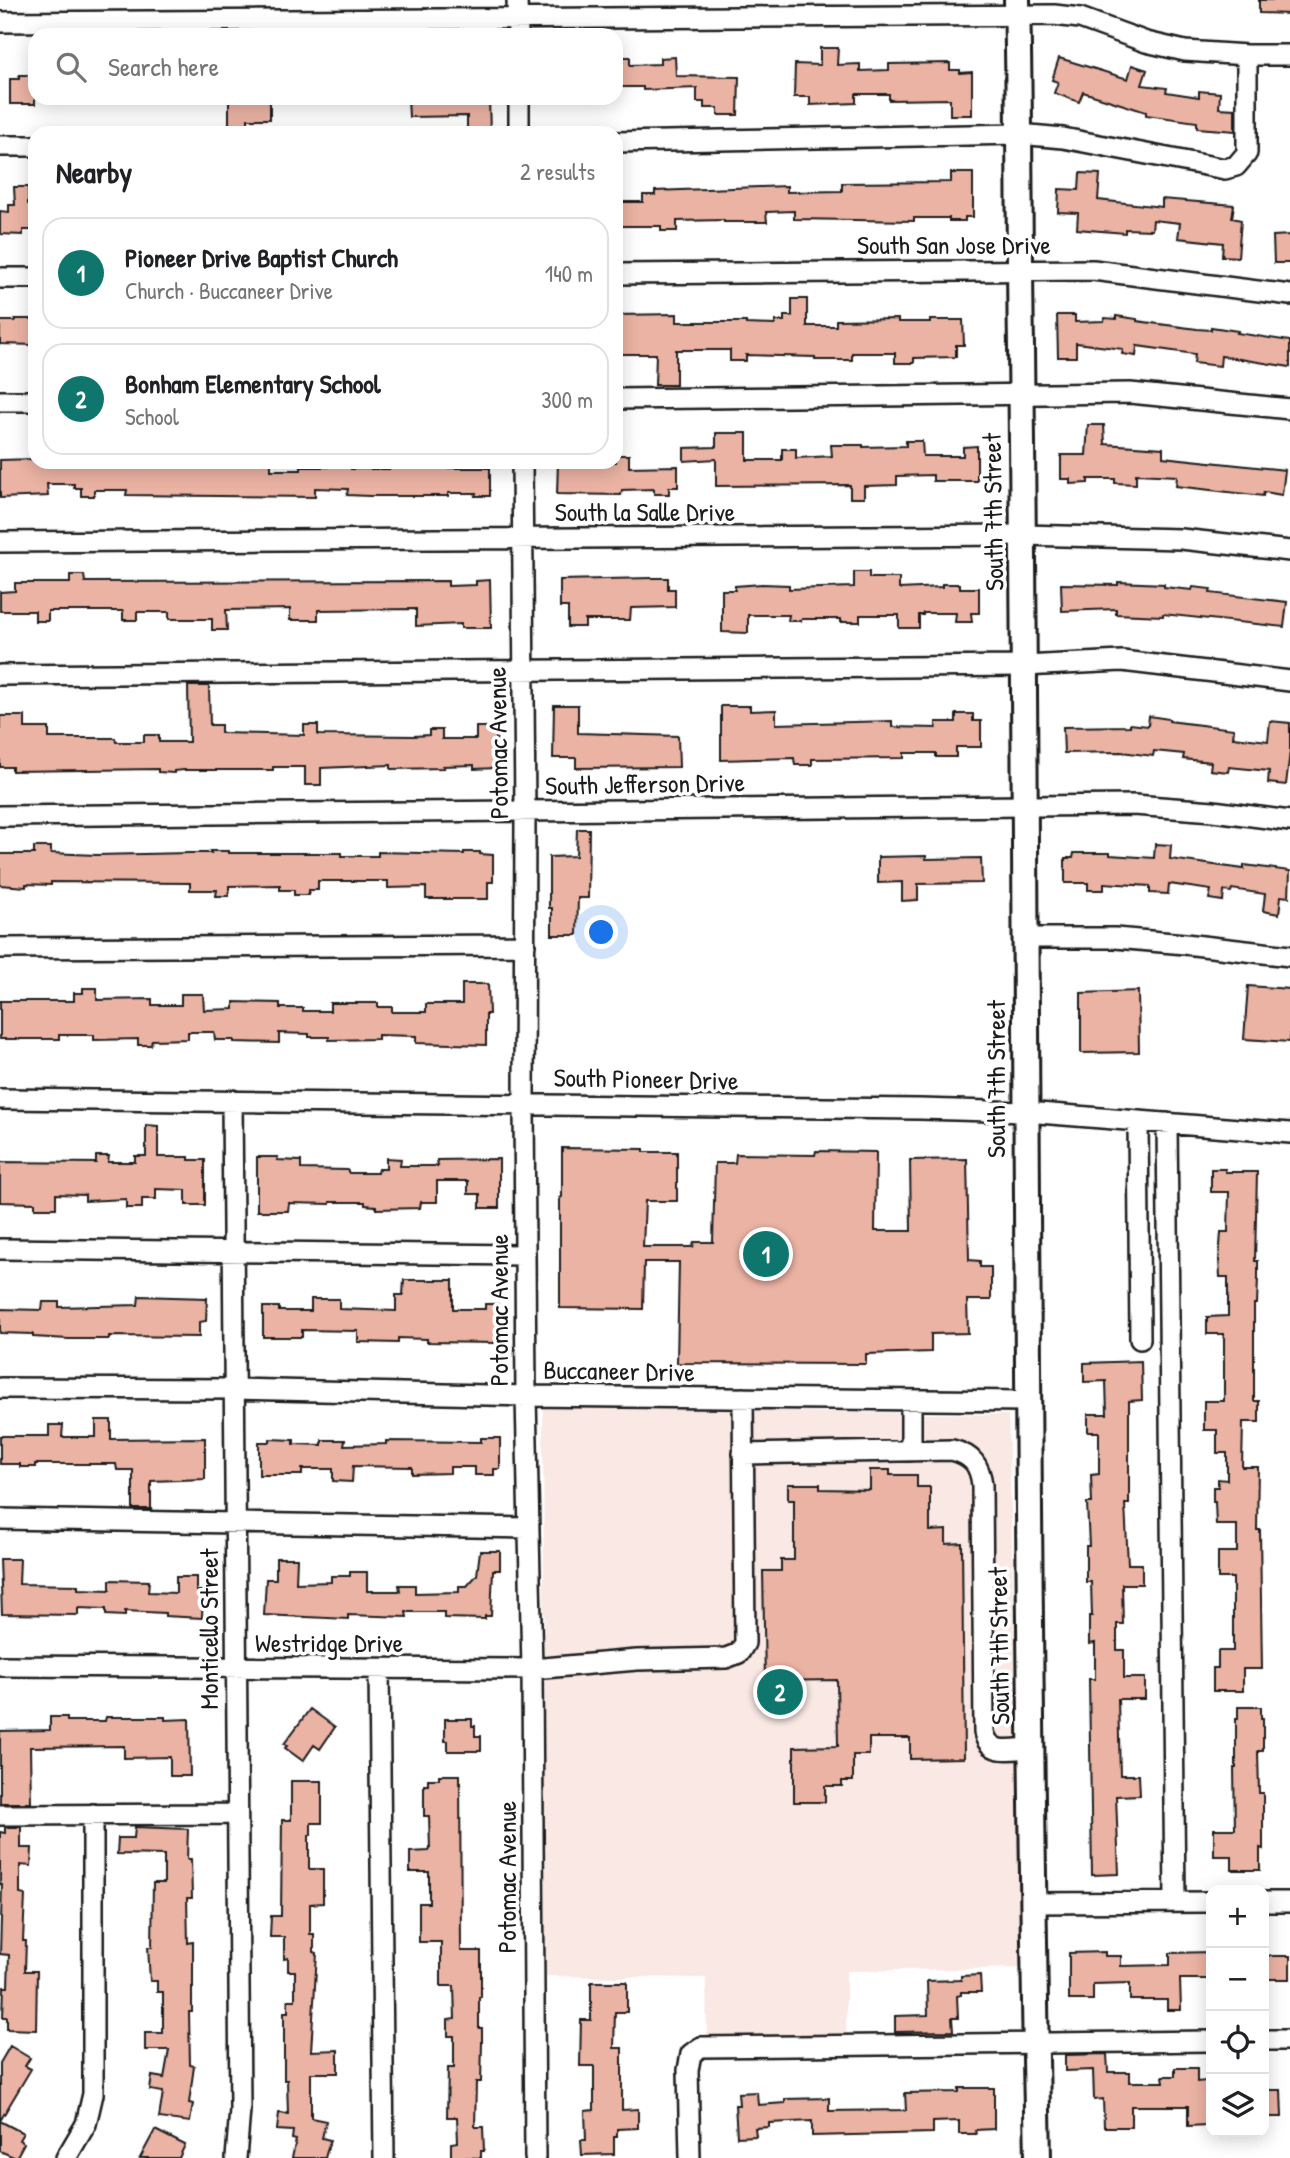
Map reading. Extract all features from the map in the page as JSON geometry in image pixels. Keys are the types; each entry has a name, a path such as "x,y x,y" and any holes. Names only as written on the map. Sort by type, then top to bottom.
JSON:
{"main road":[{"name":"South 7th Street","path":"1017,7 1030,1748 1038,2158"}],"street":[{"path":"0,22 518,18 1017,7 1080,18 1146,42 1185,51 1290,55"},
{"path":"623,142 1018,134 1063,138 1226,169 1236,166 1247,153 1247,55"},
{"path":"519,105 519,126"},
{"path":"0,146 28,146"},
{"name":"South San Jose Drive","path":"623,274 1093,270 1290,295"},
{"path":"0,278 28,278"},
{"path":"623,398 1130,393 1290,409"},
{"path":"0,401 28,401"},
{"name":"Potomac Avenue","path":"522,469 526,1396 532,1669 535,2158"},
{"name":"South la Salle Drive","path":"0,542 1023,535 1181,539 1290,551"},
{"path":"0,675 1024,666 1122,661 1290,681"},
{"name":"South Jefferson Drive","path":"0,816 1134,805 1290,821"},
{"path":"1026,938 1115,938 1290,956"},
{"path":"0,948 525,945"},
{"name":"South Pioneer Drive","path":"0,1099 920,1109 1026,1112 1290,1133"},
{"name":"Monticello Street","path":"232,1100 240,2110 236,2158"},
{"path":"1138,1121 1140,1339"},
{"path":"1167,1124 1175,1902"},
{"path":"0,1249 525,1255"},
{"name":"Buccaneer Drive","path":"0,1388 1027,1401"},
{"path":"743,1398 743,1454 952,1450 964,1453 974,1461 981,1472 982,1485 984,1732 986,1742 991,1747 1030,1748"},
{"path":"911,1400 911,1451"},
{"name":"Westridge Drive","path":"0,1666 532,1669 638,1660 726,1658 739,1653 745,1643 743,1454"},
{"path":"0,1520 529,1528"},
{"path":"379,1669 384,2158"},
{"path":"66,2158 86,2124 93,2094 93,1814"},
{"path":"0,1815 236,1814"},
{"path":"1032,1903 1206,1902"},
{"path":"1269,1902 1290,1902"},
{"path":"1269,2040 1290,2040"},
{"path":"690,2158 688,2070 691,2054 701,2047 1206,2041"}],"shaded area":[{"path":"543,1407 1008,1415 1025,1968 846,1971 846,2037 707,2038 706,1978 546,1976"}],"building":[{"path":"1259,0 1290,0 1290,14 1259,13"},
{"path":"820,48 838,48 837,65 860,64 860,71 889,70 889,64 950,63 950,70 972,72 972,115 950,115 950,99 889,100 889,94 856,94 856,103 810,105 810,97 794,97 795,64 820,65"},
{"path":"623,57 630,57 630,65 660,64 660,58 675,57 676,76 739,77 738,115 718,115 718,108 704,108 704,102 697,102 697,88 643,90 643,87 623,87"},
{"path":"1059,58 1128,79 1132,65 1147,70 1142,85 1167,88 1166,92 1199,97 1199,91 1220,93 1219,108 1235,109 1235,131 1197,128 1197,122 1146,115 1146,112 1083,92 1079,102 1054,93 1058,82 1052,80"},
{"path":"19,75 28,75 28,104 10,104 10,79 19,79"},
{"path":"229,105 270,105 270,119 248,119 248,126 229,126"},
{"path":"408,105 489,105 490,126 467,126 467,116 409,117"},
{"path":"951,173 973,173 973,217 965,217 965,221 949,221 949,218 914,218 914,221 794,219 794,211 766,212 767,222 677,221 677,231 661,231 661,226 623,226 623,202 643,202 643,195 655,195 655,191 787,186 787,192 842,191 842,183 951,182"},
{"path":"1080,173 1100,174 1098,200 1162,207 1162,199 1234,205 1232,218 1241,220 1238,257 1222,256 1223,243 1178,238 1180,223 1153,220 1152,230 1125,229 1125,233 1077,229 1078,213 1058,212 1059,189 1079,190"},
{"path":"14,187 28,187 28,230 23,230 23,235 0,234 0,211 9,212 9,205 15,205"},
{"path":"1290,235 1290,263 1274,263 1273,236"},
{"path":"792,299 807,299 807,326 836,326 836,320 963,320 964,345 956,345 956,357 914,358 914,363 895,363 895,353 852,353 852,360 746,355 746,361 730,361 730,350 676,350 676,385 655,385 656,354 623,354 623,315 677,314 677,322 746,322 775,325 775,321 784,321 784,316 792,316"},
{"path":"1057,315 1075,315 1075,322 1104,321 1105,318 1116,319 1116,316 1197,329 1211,330 1211,327 1290,341 1290,367 1221,356 1220,366 1194,363 1195,354 1137,346 1136,356 1122,354 1123,349 1076,343 1076,357 1058,357"},
{"path":"28,319 28,345 0,344 0,321"},
{"path":"1088,425 1104,425 1105,444 1163,448 1163,457 1285,470 1282,495 1264,492 1263,496 1176,486 1177,476 1136,474 1136,484 1115,483 1115,479 1088,479 1088,483 1070,484 1070,479 1061,479 1061,455 1086,455"},
{"path":"716,433 747,433 747,460 782,460 782,449 796,449 796,458 832,456 831,445 906,446 906,441 922,441 923,456 963,456 963,447 977,446 977,481 933,481 933,475 897,476 897,485 864,486 864,498 850,498 850,485 716,486 716,459 684,461 684,448 716,447"},
{"path":"623,455 629,455 629,467 678,466 678,487 669,487 669,494 654,494 654,489 622,490 621,495 557,494 558,469 623,469"},
{"path":"28,459 28,469 490,469 490,496 475,496 476,493 448,493 448,496 347,495 348,489 315,488 315,497 126,495 127,490 94,490 94,496 81,496 81,488 74,488 74,484 47,484 48,496 0,498 0,460"},
{"path":"854,572 869,572 869,578 899,578 899,589 942,587 942,584 979,588 979,613 971,613 972,622 955,622 956,613 923,613 919,615 919,628 899,628 899,615 860,615 860,622 841,622 841,619 788,621 789,615 748,615 748,633 722,632 722,590 762,584 789,585 789,589 854,587"},
{"path":"70,575 84,575 85,582 448,581 448,586 476,585 476,581 490,580 491,628 461,628 461,624 416,626 416,609 318,610 318,620 290,620 290,609 226,610 227,630 212,630 212,619 169,619 169,612 137,612 137,620 123,620 123,611 48,611 48,621 35,621 35,611 0,611 0,592 15,591 15,583 70,583"},
{"path":"668,578 668,589 675,589 675,607 631,608 630,620 585,620 585,627 568,627 568,607 560,607 560,580"},
{"path":"1118,582 1164,584 1164,587 1192,590 1193,587 1211,589 1210,593 1287,602 1284,627 1163,614 1116,614 1116,609 1062,611 1061,584 1118,585"},
{"path":"188,686 209,686 210,725 221,725 221,733 304,735 304,725 318,725 318,735 414,736 429,735 429,730 442,730 442,739 476,739 476,727 496,727 497,768 474,769 474,765 391,769 391,765 321,768 321,785 305,785 305,767 273,767 273,770 184,770 174,773 158,772 158,769 12,771 12,767 0,767 0,716 25,716 25,728 49,728 49,738 115,738 116,742 144,742 144,735 159,735 159,742 189,742"},
{"path":"554,705 578,705 578,733 678,736 679,767 576,768 576,758 553,758"},
{"path":"721,706 750,706 750,711 776,710 776,724 892,721 892,727 936,728 936,722 956,722 956,714 973,714 973,721 981,721 981,747 956,747 956,757 936,757 936,753 904,753 904,758 812,759 812,765 795,765 794,758 721,760"},
{"path":"1149,716 1234,729 1233,737 1268,741 1270,721 1290,723 1286,785 1268,783 1269,771 1229,767 1228,772 1210,770 1211,762 1183,759 1184,754 1154,751 1153,756 1121,752 1064,753 1063,727 1130,724 1148,726"},
{"path":"577,829 589,829 588,898 578,898 577,935 552,935 549,857 576,856"},
{"path":"1155,844 1171,845 1170,859 1244,869 1244,865 1290,871 1289,897 1281,896 1279,914 1263,911 1265,894 1232,889 1231,892 1224,891 1223,901 1209,899 1211,890 1169,884 1168,894 1150,893 1150,886 1104,883 1104,890 1088,890 1088,883 1065,883 1065,858 1073,858 1074,853 1110,853 1154,858"},
{"path":"34,847 51,847 51,853 96,855 229,851 378,856 378,852 480,852 493,855 493,882 488,882 488,899 426,899 426,887 388,888 388,881 318,881 318,890 309,890 309,895 294,895 294,890 280,890 280,885 229,886 229,896 216,896 217,890 190,890 190,883 51,882 51,885 26,884 26,887 0,885 0,854 34,854"},
{"path":"926,856 926,859 981,858 982,883 918,884 918,900 902,901 902,882 878,883 878,857"},
{"path":"462,984 488,984 486,1045 416,1043 416,1036 378,1035 378,1039 329,1040 329,1037 309,1037 309,1034 279,1033 279,1043 234,1042 215,1040 214,1032 188,1032 188,1039 152,1040 151,1045 138,1045 138,1039 94,1040 94,1035 59,1035 59,1039 0,1039 0,1001 74,1001 74,993 83,993 83,988 97,988 97,1000 152,999 152,1005 181,1005 181,994 203,994 204,1010 234,1009 234,1002 280,1003 280,1008 303,1008 303,1011 330,1011 330,1003 378,1003 378,1007 392,1007 392,1012 426,1012 426,1004 462,1004"},
{"path":"1248,986 1290,989 1290,1042 1244,1039"},
{"path":"1138,991 1139,1052 1081,1053 1081,993"},
{"path":"146,1125 158,1126 158,1157 205,1160 205,1205 186,1205 186,1190 156,1189 156,1199 142,1199 142,1208 126,1208 126,1199 85,1201 85,1195 56,1194 56,1208 35,1208 35,1203 0,1202 0,1162 96,1163 96,1156 109,1156 108,1162 135,1162 135,1156 146,1156"},
{"path":"562,1148 677,1152 677,1201 645,1201 643,1247 693,1247 694,1242 713,1242 715,1163 735,1163 736,1154 815,1155 816,1151 876,1152 875,1231 911,1231 910,1160 967,1159 969,1260 980,1261 980,1267 991,1267 991,1300 967,1300 968,1333 931,1334 931,1352 866,1354 866,1364 677,1363 679,1262 644,1262 643,1309 560,1308"},
{"path":"257,1157 301,1161 301,1169 347,1170 349,1173 377,1173 378,1169 386,1169 386,1158 401,1159 400,1166 438,1166 437,1160 499,1159 499,1208 480,1208 480,1194 468,1194 468,1181 437,1181 437,1202 421,1202 420,1208 376,1209 376,1206 365,1205 365,1202 330,1202 289,1203 288,1211 257,1211"},
{"path":"1211,1169 1257,1172 1255,1261 1258,1261 1258,1277 1257,1304 1254,1304 1254,1401 1259,1401 1259,1422 1243,1422 1242,1467 1258,1467 1257,1530 1260,1530 1262,1669 1243,1669 1243,1691 1213,1691 1213,1668 1218,1668 1218,1651 1233,1651 1233,1578 1218,1578 1218,1552 1237,1552 1237,1525 1216,1525 1213,1487 1218,1487 1218,1479 1227,1480 1227,1453 1217,1453 1217,1430 1204,1430 1204,1401 1224,1401 1224,1334 1207,1334 1207,1317 1228,1316 1228,1277 1220,1277 1219,1260 1221,1232 1228,1232 1229,1192 1211,1192"},
{"path":"404,1280 453,1280 453,1309 485,1309 485,1304 498,1304 497,1343 427,1342 427,1339 398,1338 398,1343 358,1342 358,1331 302,1330 302,1337 263,1337 263,1307 279,1307 279,1311 311,1311 311,1299 339,1299 339,1309 396,1311 396,1295 403,1295"},
{"path":"139,1296 207,1298 206,1321 199,1322 199,1337 109,1336 109,1339 69,1339 0,1333 0,1309 42,1310 43,1302 59,1302 59,1307 138,1305"},
{"path":"1141,1361 1142,1400 1129,1401 1129,1504 1125,1504 1128,1564 1142,1564 1142,1584 1122,1584 1123,1624 1117,1624 1117,1650 1124,1650 1124,1678 1145,1678 1145,1699 1118,1699 1120,1775 1139,1775 1140,1795 1116,1796 1119,1874 1092,1875 1089,1679 1095,1679 1095,1643 1089,1644 1091,1582 1086,1582 1086,1546 1089,1546 1087,1503 1092,1503 1091,1475 1099,1474 1099,1432 1088,1432 1088,1414 1107,1414 1106,1381 1084,1382 1084,1363"},
{"path":"96,1420 111,1420 111,1439 205,1438 205,1479 151,1481 151,1509 133,1509 133,1470 117,1470 116,1464 35,1464 35,1467 20,1467 20,1464 0,1464 0,1436 49,1436 49,1425 63,1425 62,1437 96,1437"},
{"path":"481,1438 500,1438 500,1469 494,1469 494,1475 475,1475 475,1467 450,1467 450,1473 412,1474 412,1467 353,1466 352,1482 333,1481 333,1469 302,1469 302,1475 259,1475 259,1442 270,1442 270,1439 294,1440 294,1444 322,1445 322,1440 345,1440 344,1445 386,1444 386,1441 481,1442"},
{"path":"870,1470 890,1470 890,1475 917,1475 917,1487 930,1487 930,1531 946,1530 946,1544 962,1543 964,1758 910,1759 910,1738 869,1738 869,1755 853,1755 853,1781 842,1781 842,1786 825,1786 825,1802 794,1802 794,1747 838,1746 837,1680 765,1681 763,1571 781,1571 781,1560 794,1560 794,1500 788,1500 788,1484 820,1484 820,1489 870,1490"},
{"path":"480,1551 500,1551 500,1570 493,1570 491,1616 485,1616 485,1619 444,1618 444,1612 406,1612 407,1617 348,1615 348,1619 264,1615 266,1579 276,1579 276,1558 297,1558 296,1583 331,1582 331,1576 367,1572 367,1591 400,1591 399,1585 415,1585 415,1593 459,1592 459,1586 467,1586 477,1575"},
{"path":"0,1559 20,1559 19,1584 78,1585 78,1589 110,1590 110,1580 149,1581 148,1592 176,1593 176,1577 196,1577 196,1591 203,1591 202,1618 125,1611 125,1616 106,1615 106,1609 78,1608 78,1615 2,1614"},
{"path":"1238,1707 1261,1707 1263,1718 1263,1751 1258,1751 1259,1793 1263,1793 1263,1849 1260,1848 1260,1870 1232,1870 1232,1856 1214,1856 1214,1829 1235,1829 1234,1768"},
{"path":"310,1709 335,1727 320,1749 314,1745 303,1761 285,1748 287,1746 284,1744"},
{"path":"50,1717 67,1717 67,1721 105,1721 106,1717 189,1719 190,1776 170,1776 170,1757 124,1758 124,1746 30,1747 31,1803 0,1803 0,1731 50,1730"},
{"path":"445,1719 472,1719 475,1736 481,1736 481,1751 448,1751"},
{"path":"439,1775 460,1775 461,1951 481,1951 481,2082 476,2082 475,2127 483,2127 484,2151 481,2151 481,2158 451,2157 451,2143 458,2142 457,2117 447,2117 448,2068 454,2068 454,2036 448,2036 448,2020 455,2019 454,1986 441,1986 441,1942 419,1942 419,1903 429,1903 429,1872 410,1872 410,1852 430,1849 429,1816 424,1816 424,1785 428,1785 428,1779 439,1779"},
{"path":"291,1781 322,1781 322,1823 311,1823 309,1835 309,1869 323,1869 323,1903 310,1904 310,1934 314,1934 314,1952 317,1953 311,2051 338,2050 338,2073 311,2073 311,2118 326,2121 322,2138 330,2140 325,2158 292,2158 296,2140 292,2139 293,2131 277,2130 279,2113 288,2114 287,2080 284,2080 284,2012 288,2012 288,2000 295,2000 295,1971 288,1971 288,1958 284,1959 284,1937 270,1937 271,1916 281,1916 282,1820 291,1820"},
{"path":"5,1827 21,1827 21,1848 32,1848 31,1866 20,1865 20,1894 25,1895 25,1971 37,1971 36,2030 7,2029 7,2017 3,2017 9,1955 0,1954 0,1832 5,1833"},
{"path":"135,1827 188,1829 187,1859 191,1859 192,1898 187,1898 188,1943 193,1942 192,2012 189,2012 190,2065 194,2066 189,2103 193,2104 190,2122 159,2118 163,2092 150,2090 152,2076 164,2078 169,2050 145,2050 145,2033 163,2033 163,1992 157,1992 157,1981 150,1981 148,1947 152,1947 153,1883 164,1883 164,1855 117,1854 118,1838 134,1838"},
{"path":"1105,1952 1105,1956 1121,1956 1121,1966 1170,1965 1170,1953 1206,1952 1206,1979 1180,1979 1181,2010 1167,2010 1167,2000 1130,2000 1130,1983 1093,1984 1093,2000 1069,2000 1069,1953"},
{"path":"1269,1956 1290,1956 1290,1979 1269,1979"},
{"path":"980,1975 981,1992 961,1992 961,1995 957,1996 958,2018 952,2018 953,2031 895,2032 895,2016 928,2015 927,1981 961,1980 961,1976"},
{"path":"591,1982 627,1982 627,2012 615,2012 614,2048 622,2048 622,2110 638,2109 638,2128 617,2129 614,2154 582,2155 581,2140 586,2140 585,2111 594,2110 594,2066 580,2066 581,2020 591,2020"},
{"path":"10,2046 30,2058 25,2066 31,2069 0,2121 0,2063"},
{"path":"1107,2054 1108,2072 1130,2072 1130,2082 1164,2082 1163,2076 1175,2076 1175,2068 1197,2068 1197,2082 1206,2081 1206,2125 1188,2126 1188,2106 1131,2106 1131,2127 1104,2127 1103,2099 1094,2100 1093,2070 1065,2071 1065,2055"},
{"path":"959,2088 994,2088 994,2129 975,2130 976,2134 959,2134 959,2121 933,2122 933,2133 812,2136 812,2121 769,2123 769,2127 755,2128 756,2136 737,2137 735,2105 739,2105 738,2093 757,2092 758,2105 785,2103 785,2099 829,2098 829,2111 906,2110 905,2093 959,2092"},
{"path":"1269,2090 1281,2090 1282,2117 1269,2117"},
{"path":"0,2121 23,2133 19,2140 24,2143 16,2158 0,2151"},
{"path":"155,2130 185,2145 179,2158 140,2158"}],"place":[{"name":"Pioneer Drive Baptist Church","path":"766,1254"},
{"name":"Bonham Elementary School","path":"780,1692"}]}
